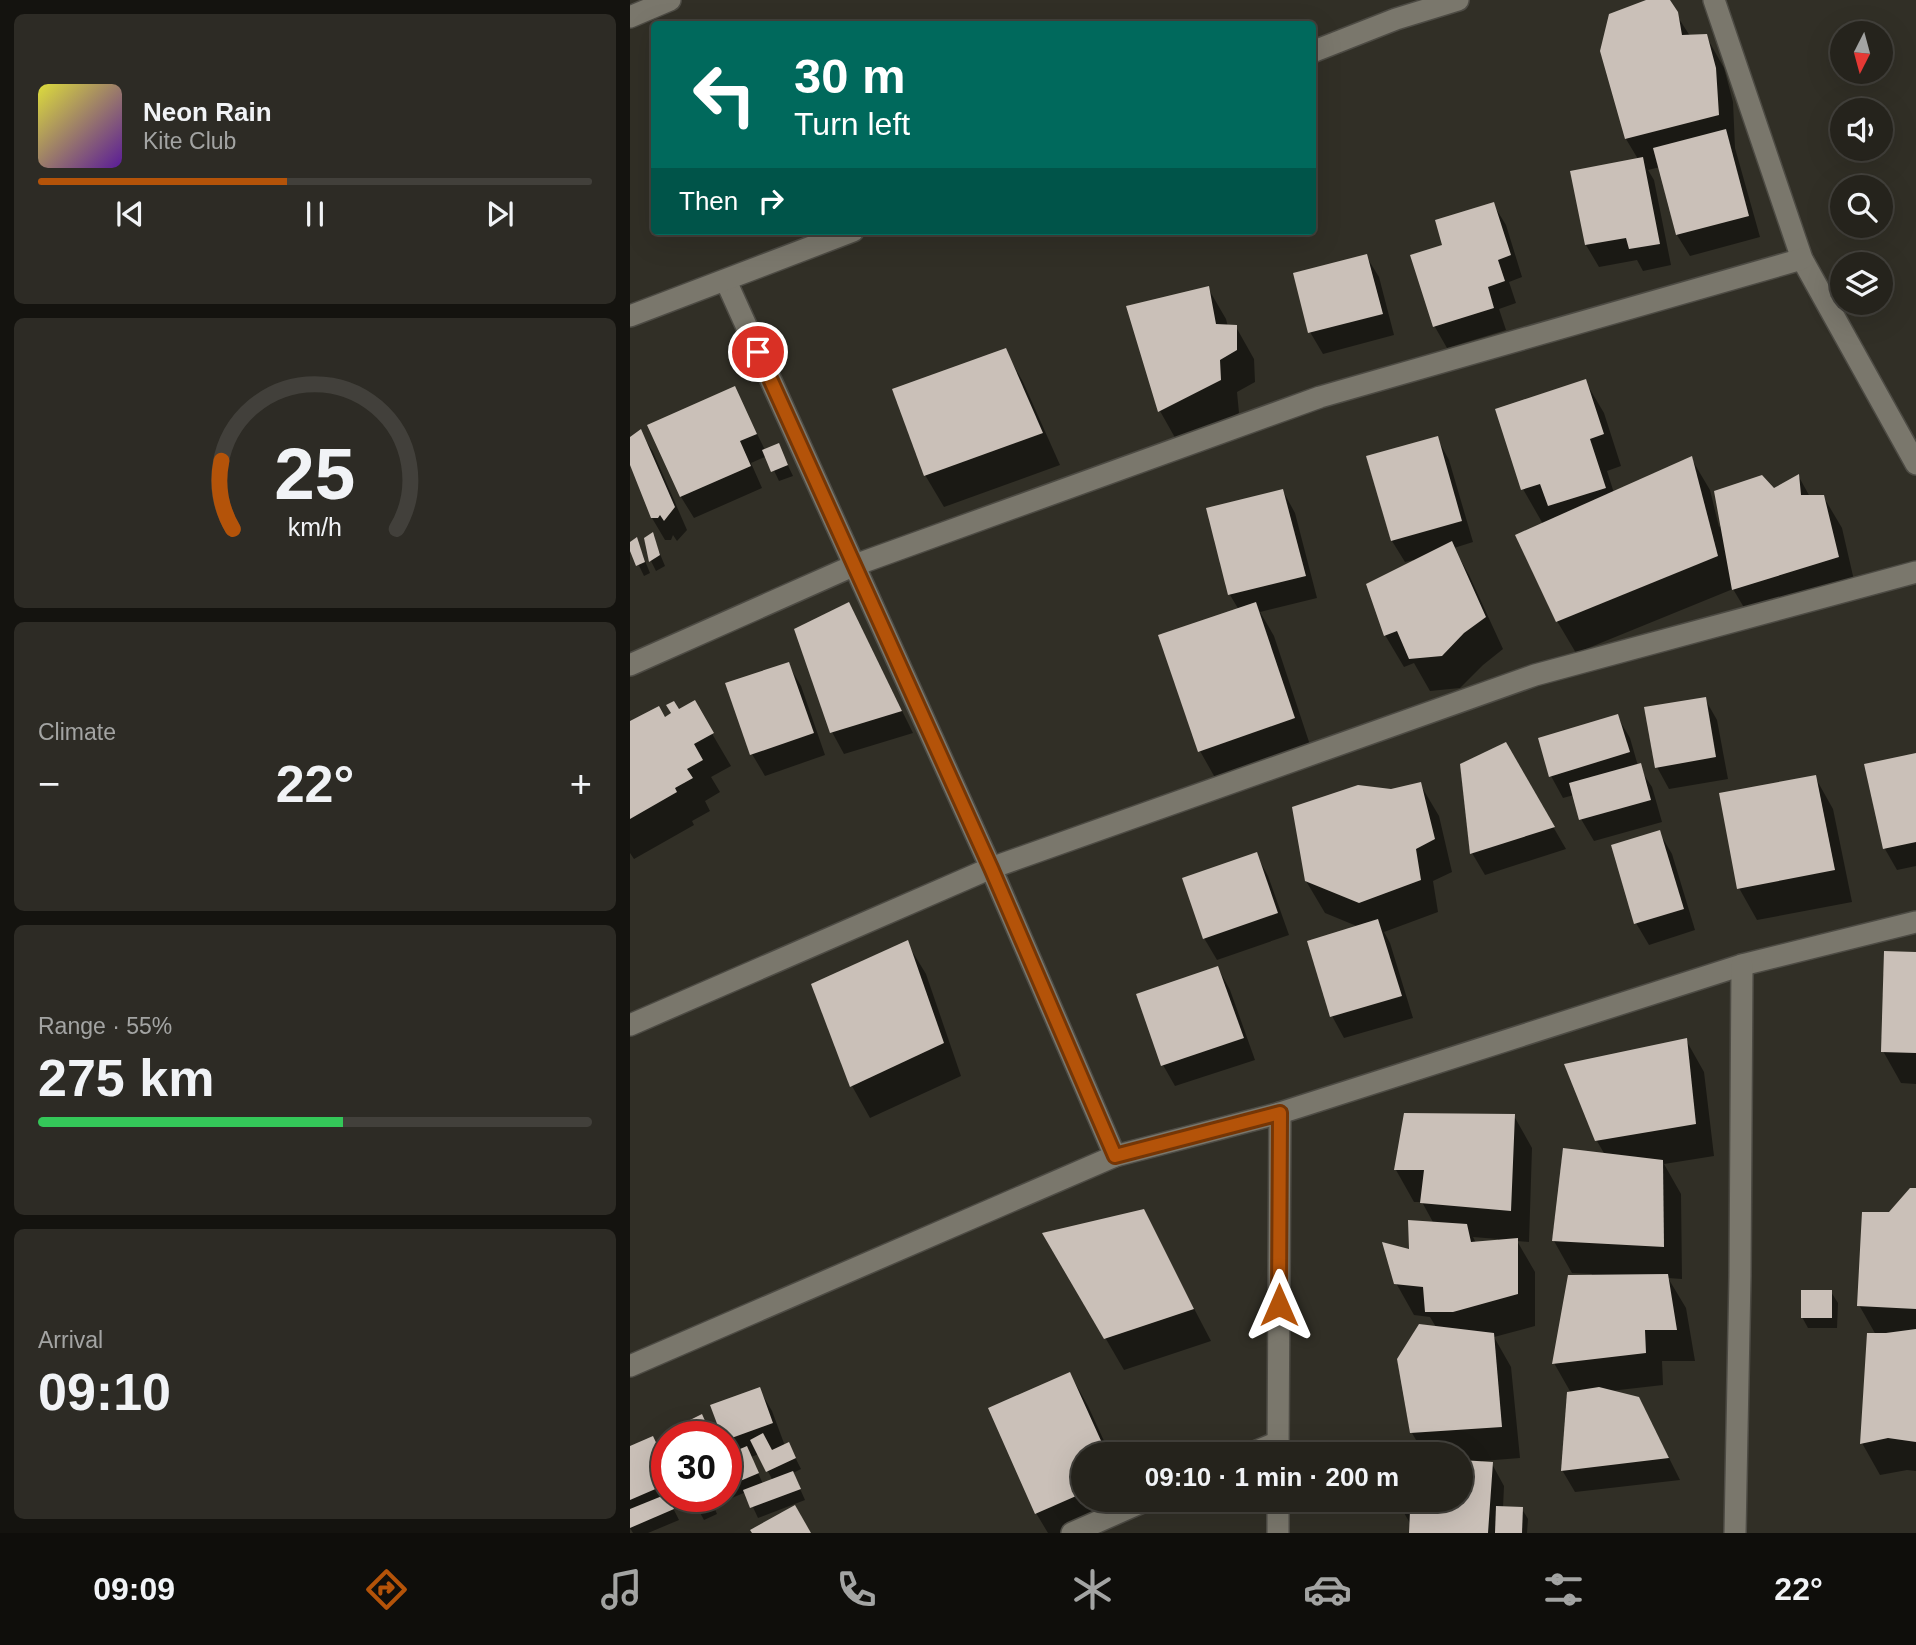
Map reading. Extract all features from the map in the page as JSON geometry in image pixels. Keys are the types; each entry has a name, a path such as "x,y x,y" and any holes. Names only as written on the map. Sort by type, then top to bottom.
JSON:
{"street":[{"path":"630,18 670,0"},
{"path":"1316,50 1396,19 1458,0"},
{"path":"1714,0 1802,259 1916,464"},
{"path":"630,316 843,235"},
{"path":"630,665 855,565 1320,397 1802,259"},
{"path":"726,281 991,868 1115,1156"},
{"path":"630,1025 991,868 1535,675 1916,572"},
{"path":"630,1366 1115,1156 1280,1113 1742,965 1916,922"},
{"path":"1735,1533 1741,1263 1742,965"},
{"path":"1278,1442 1280,1113"},
{"path":"1072,1533 1120,1512"},
{"path":"1278,1512 1278,1533"}],"building":[{"path":"1646,0 1670,0 1678,12 1682,35 1707,34 1716,68 1719,115 1625,139 1600,51 1609,14"},
{"path":"1726,129 1749,216 1676,235 1653,148"},
{"path":"1643,157 1660,244 1629,249 1626,238 1585,245 1570,171"},
{"path":"1494,202 1511,255 1498,260 1505,281 1488,287 1494,308 1433,327 1410,255 1442,245 1435,220"},
{"path":"1367,254 1383,314 1308,333 1293,273"},
{"path":"1209,286 1216,324 1237,325 1237,350 1220,360 1221,380 1158,412 1126,306"},
{"path":"1006,348 1043,433 924,476 892,389"},
{"path":"1586,379 1604,434 1590,439 1606,488 1548,506 1540,484 1521,490 1495,409"},
{"path":"735,386 757,434 740,441 751,466 680,497 647,425"},
{"path":"641,429 675,507 664,521 660,515 658,518 651,518 630,465 630,437"},
{"path":"1438,436 1462,521 1391,541 1366,456"},
{"path":"779,443 788,465 771,472 762,450"},
{"path":"1692,456 1718,556 1556,622 1515,535"},
{"path":"1799,474 1801,495 1824,495 1839,557 1732,590 1714,491 1762,475 1774,488"},
{"path":"1283,489 1306,576 1228,595 1206,508"},
{"path":"653,532 660,555 649,562 644,538"},
{"path":"637,537 645,562 636,566 630,551 630,542"},
{"path":"1452,541 1486,617 1464,633 1442,656 1409,659 1397,631 1384,636 1366,584"},
{"path":"849,602 902,711 830,733 794,629"},
{"path":"1256,602 1295,718 1198,752 1158,635"},
{"path":"789,662 814,733 750,755 725,683"},
{"path":"1706,697 1716,757 1655,768 1644,707"},
{"path":"695,700 714,733 694,744 703,760 687,769 693,778 675,788 677,792 630,819 630,721 659,706 665,717 671,713 666,705 674,701 679,709"},
{"path":"1618,714 1630,752 1549,777 1538,738"},
{"path":"1506,742 1555,827 1470,854 1460,764"},
{"path":"1916,753 1916,842 1883,849 1864,764"},
{"path":"1641,763 1651,800 1579,820 1569,783"},
{"path":"1816,775 1835,870 1737,889 1719,793"},
{"path":"1421,782 1435,839 1416,849 1421,880 1359,903 1305,881 1292,807 1358,785 1391,789"},
{"path":"1660,830 1684,909 1634,924 1611,845"},
{"path":"1257,852 1278,913 1203,939 1182,878"},
{"path":"1378,919 1402,996 1330,1017 1307,941"},
{"path":"908,940 944,1043 850,1087 811,984"},
{"path":"1884,951 1916,952 1916,1053 1881,1052"},
{"path":"1218,966 1244,1038 1161,1066 1136,994"},
{"path":"1687,1038 1696,1124 1595,1141 1564,1064"},
{"path":"1404,1113 1515,1114 1511,1211 1420,1203 1424,1170 1394,1170"},
{"path":"1563,1148 1663,1160 1664,1247 1552,1241"},
{"path":"1910,1188 1916,1188 1916,1309 1857,1306 1862,1212 1889,1212"},
{"path":"1144,1209 1194,1309 1104,1339 1042,1233"},
{"path":"1408,1220 1467,1224 1471,1242 1518,1238 1518,1294 1453,1312 1425,1312 1423,1287 1394,1284 1382,1242 1409,1249"},
{"path":"1668,1274 1677,1330 1645,1330 1646,1353 1552,1364 1568,1275"},
{"path":"1801,1290 1832,1290 1832,1318 1801,1318"},
{"path":"1419,1324 1494,1333 1502,1427 1410,1433 1397,1359"},
{"path":"1916,1329 1916,1442 1888,1438 1860,1444 1867,1333"},
{"path":"1070,1372 1102,1442 1071,1442 1071,1498 1035,1514 988,1408"},
{"path":"760,1387 773,1423 742,1434 742,1421 716,1421 710,1405"},
{"path":"1599,1387 1639,1397 1669,1458 1561,1471 1567,1392"},
{"path":"702,1414 705,1421 688,1421"},
{"path":"763,1433 772,1450 789,1442 796,1458 766,1472 750,1440"},
{"path":"651,1437 651,1491 630,1500 630,1446"},
{"path":"747,1446 759,1473 742,1480 742,1448"},
{"path":"1473,1461 1493,1462 1488,1533 1409,1533 1410,1512 1473,1512"},
{"path":"793,1471 801,1489 750,1508 743,1490"},
{"path":"651,1500 651,1512 667,1512 630,1528 630,1509"},
{"path":"795,1505 811,1533 752,1533 750,1530"},
{"path":"1496,1506 1523,1507 1522,1533 1495,1533"}],"route":[{"path":"758,352 991,868 1115,1156 1280,1113 1279,1305"}]}
